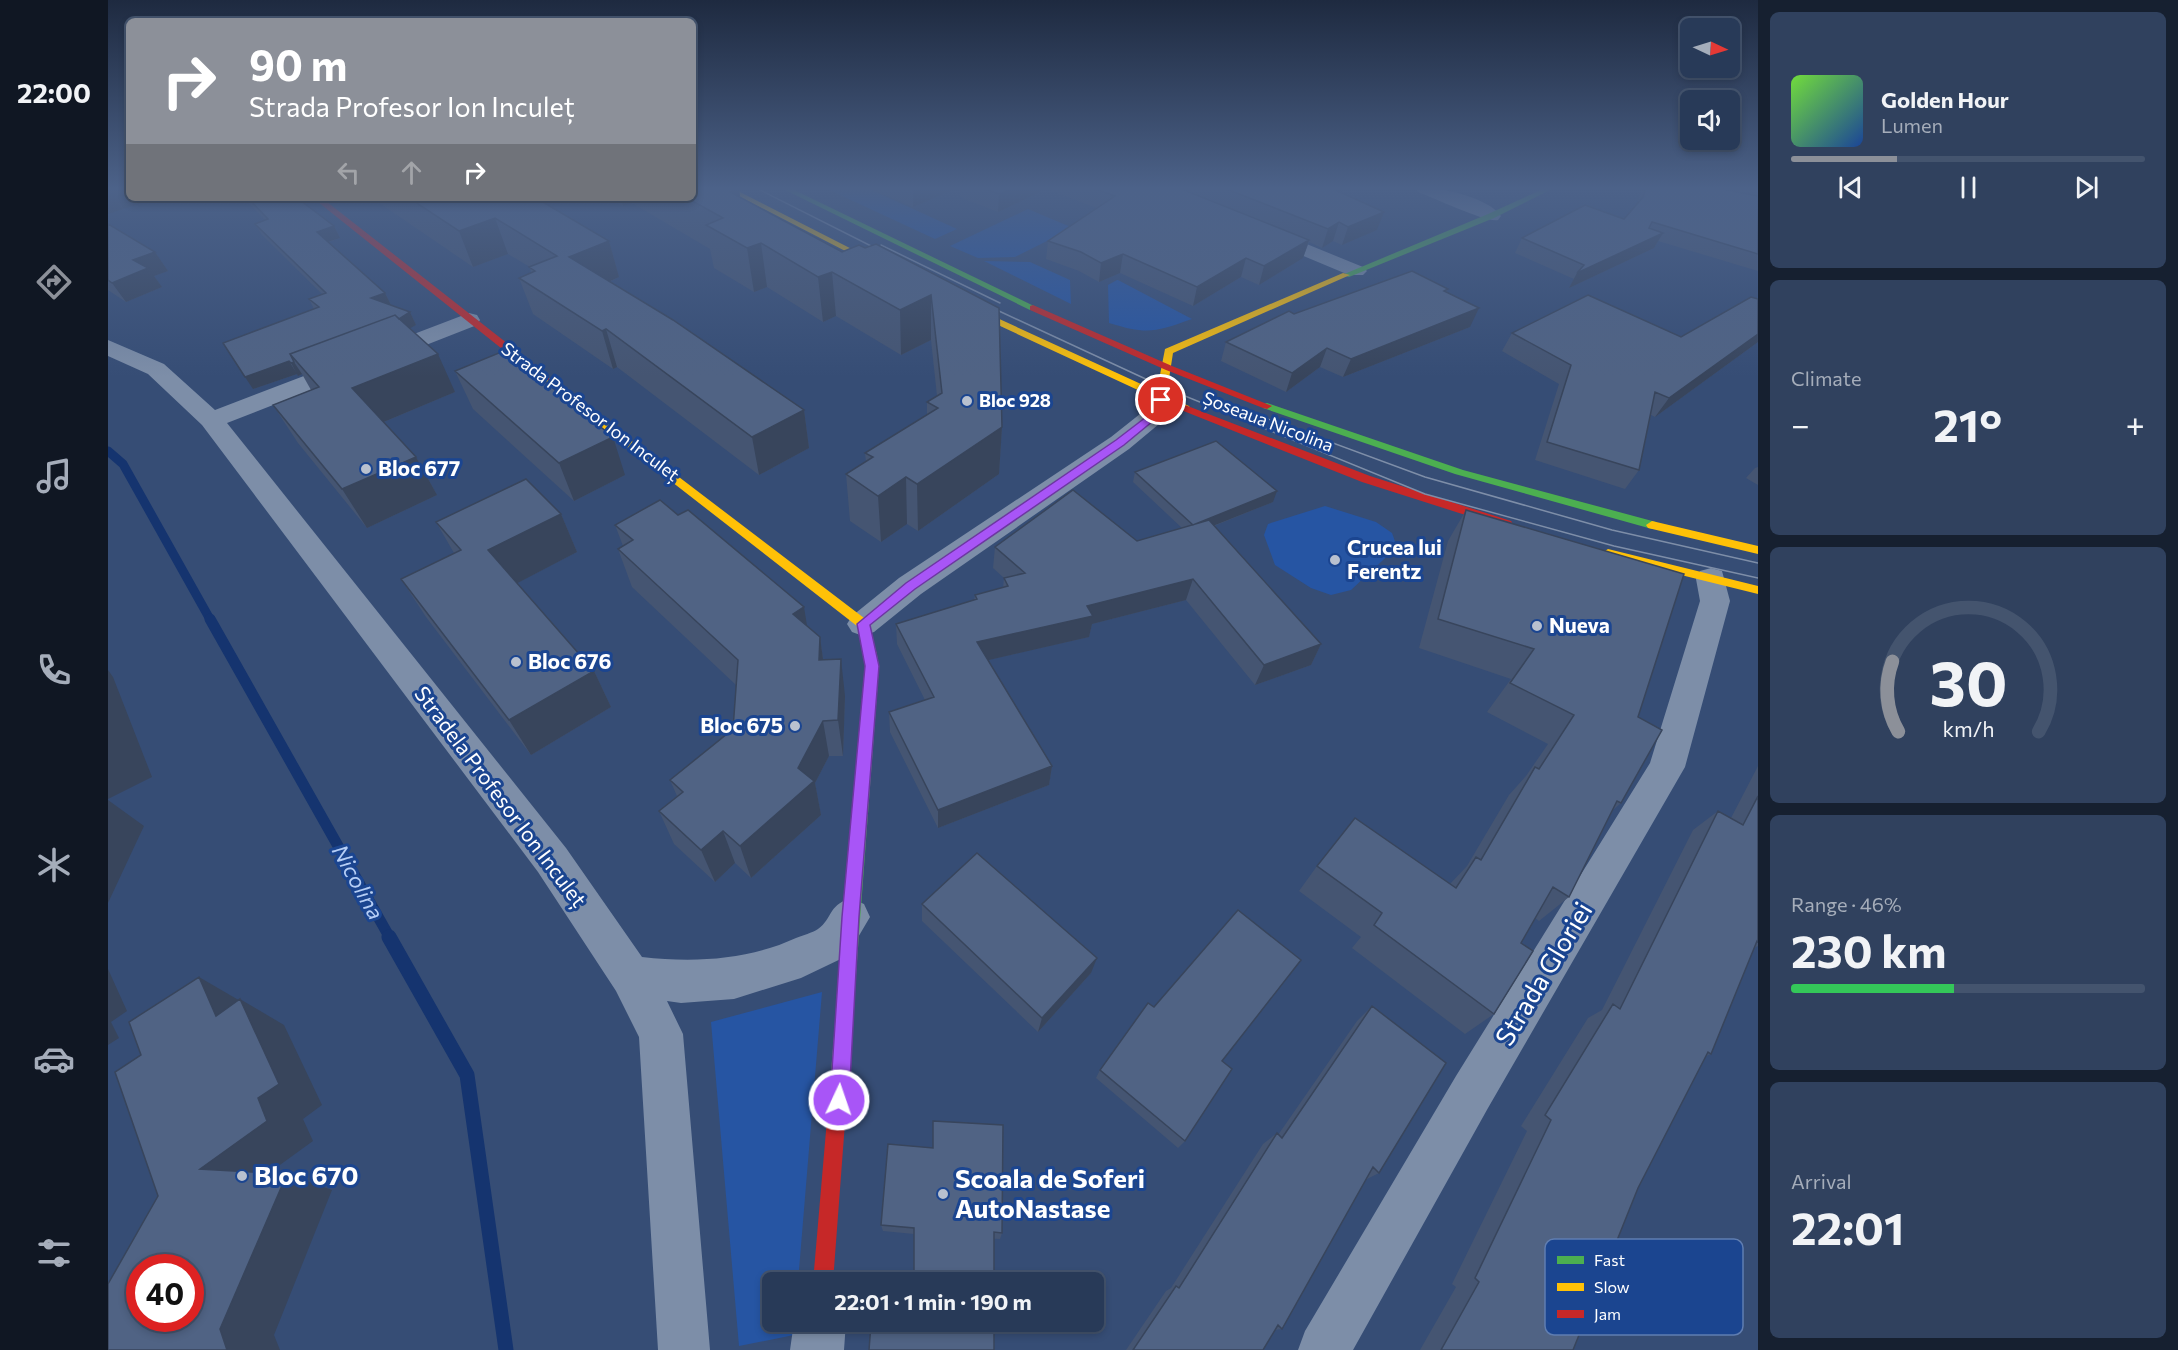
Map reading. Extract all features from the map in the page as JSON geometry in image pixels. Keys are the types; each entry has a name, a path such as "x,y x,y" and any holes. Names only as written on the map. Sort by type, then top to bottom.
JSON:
{"main road":[{"name":"Strada Profesor Ion Inculeț","path":"383,251 863,624"},
{"path":"852,251 902,276"},
{"name":"Șoseaua Nicolina","path":"919,251 1166,367 1277,410 1434,465 1533,495 1758,550"},
{"path":"1161,400 1168,351 1405,251"},
{"name":"Șoseaua Nicolina","path":"942,296 1161,400 1391,488 1518,528"},
{"path":"1592,548 1758,590"},
{"path":"824,1272 838,1123 850,917 872,666 863,624"}],"street":[{"path":"1308,251 1356,271"},
{"path":"210,420 469,320"},
{"name":"Stradela Profesor Ion Inculeț","path":"108,347 156,369 210,420 552,860 631,976 661,1034 684,1350"},
{"path":"863,624 910,586 1120,442 1150,419 1161,400"},
{"name":"Strada Gloriei","path":"1324,1350 1472,1092 1667,767 1715,601 1711,579"},
{"path":"631,976 681,982 734,978 786,964 834,942 850,917"},
{"path":"817,1350 819,1332"}],"shaded area":[{"path":"962,251 1027,251 1015,257 978,258"},
{"path":"984,261 1030,262 1070,280 1071,304"},
{"path":"1118,280 1192,319 1151,330 1133,329 1109,323 1108,285"},
{"path":"1325,506 1376,522 1392,533 1397,547 1351,590 1331,595 1311,588 1275,565 1264,535 1268,524"},
{"path":"822,992 799,1272 762,1272 762,1332 794,1332 794,1335 739,1346 711,1022"}],"building":[{"path":"108,251 155,252 133,260 148,268 112,283 108,280"},
{"path":"283,251 338,251 385,293 371,298 410,312 399,319 395,315 290,354 294,362 289,361 245,377 223,343 319,307 309,299 326,293"},
{"path":"549,251 584,251 569,257 673,320 804,410 752,437 606,329 602,331 519,278 535,271 529,267 557,256"},
{"path":"774,251 889,251 999,308 1002,427 917,484 906,477 878,496 846,474 873,457 865,453 938,408 927,402 942,393 931,295 900,310 832,272 818,277"},
{"path":"1078,251 1290,251 1264,266 1246,258 1197,287 1123,254 1101,263"},
{"path":"1552,251 1624,251 1577,273 1584,265"},
{"path":"1412,271 1448,289 1444,291 1479,308 1351,359 1327,348 1292,373 1226,342 1289,311 1294,314"},
{"path":"1588,295 1681,337 1751,297 1758,299 1758,334 1669,398 1655,392 1639,470 1547,442 1571,365 1512,333"},
{"path":"395,315 438,354 352,388 416,457 342,489 273,405 319,387 290,354"},
{"path":"506,350 613,437 559,463 455,371"},
{"path":"1216,441 1277,491 1193,525 1135,472"},
{"path":"526,479 561,514 488,550 594,671 509,720 401,579 461,550 436,522"},
{"path":"1073,490 1137,541 1209,520 1321,644 1264,665 1193,579 1087,606 1093,616 977,642 1052,766 938,810 889,712 934,697 896,624 977,599 975,595 1008,586 1004,578 1025,573 995,547"},
{"name":"Bloc 675","path":"660,500 678,515 688,510 804,607 793,614 820,637 819,660 841,659 838,720 823,721 798,768 814,781 740,846 723,831 701,850 659,811 683,792 670,780 733,729 738,660 618,549 633,540 615,525"},
{"path":"1466,510 1684,574 1638,717 1662,730 1621,803 1617,801 1569,897 1553,887 1521,943 1533,951 1494,1014 1374,925 1382,913 1317,866 1355,818 1456,888 1476,857 1481,860 1535,767 1539,769 1574,715 1510,683 1534,649 1438,619"},
{"path":"1758,796 1758,942 1711,1054 1708,1052 1638,1188 1618,1239 1545,1239 1545,1335 1579,1335 1573,1350 1441,1350 1479,1282 1475,1278 1551,1120 1545,1115 1613,1004 1620,1009 1718,811 1743,825"},
{"path":"977,853 1097,958 1042,1018 922,904"},
{"path":"1238,910 1301,960 1222,1061 1232,1069 1185,1141 1100,1070 1148,1003 1154,1007"},
{"path":"199,977 216,1016 240,999 279,1084 258,1098 267,1121 200,1169 287,1174 220,1329 227,1350 108,1350 108,1284 158,1196 115,1072 141,1055 129,1022"},
{"path":"1372,1006 1446,1063 1379,1173 1373,1167 1282,1329 1278,1325 1263,1350 1133,1350 1176,1286 1179,1288 1277,1133 1282,1138"},
{"name":"Scoala de Soferi AutoNastase","path":"933,1121 1003,1125 1002,1233 994,1232 994,1272 914,1272 914,1228 881,1225 888,1144 933,1148"},
{"path":"870,1332 994,1332 994,1350 869,1350"}],"waterway":[{"name":"Nicolina","path":"108,451 123,464 211,621"},
{"name":"Nicolina","path":"210,619 390,938"},
{"name":"Nicolina","path":"389,937 467,1075 506,1350"}],"tram line":[{"path":"881,251 887,254"},
{"path":"893,251 1000,303"},
{"path":"986,305 1163,387 1425,494 1614,546 1758,578"},
{"path":"1230,405 1425,477 1612,530 1758,563"}],"traffic: fast":[{"path":"915,251 1033,308"},
{"path":"1346,275 1405,251"},
{"path":"1267,406 1459,472 1652,525"},
{"path":"838,1096 872,666 870,655"}],"traffic: slow":[{"path":"851,251 889,270"},
{"path":"1163,385 1168,351 1346,275"},
{"path":"960,304 1185,408"},
{"path":"545,378 863,624 870,655"},
{"path":"1652,525 1758,550"},
{"path":"1608,553 1758,590"}],"traffic: jam":[{"path":"384,251 545,378"},
{"path":"1033,308 1169,368 1267,406"},
{"path":"1185,408 1366,479 1507,524"},
{"path":"824,1272 838,1096"}],"place":[{"name":"Bloc 928","path":"967,401"},
{"name":"Bloc 677","path":"366,469"},
{"name":"Crucea lui Ferentz","path":"1335,560"},
{"name":"Nueva","path":"1537,626"},
{"name":"Bloc 676","path":"516,662"},
{"name":"Bloc 675","path":"795,726"},
{"name":"Bloc 670","path":"242,1176"},
{"name":"Scoala de Soferi AutoNastase","path":"943,1194"}],"route":[{"path":"839,1100 850,917 872,666 863,624 910,586 1120,442 1150,419 1161,400"}]}
